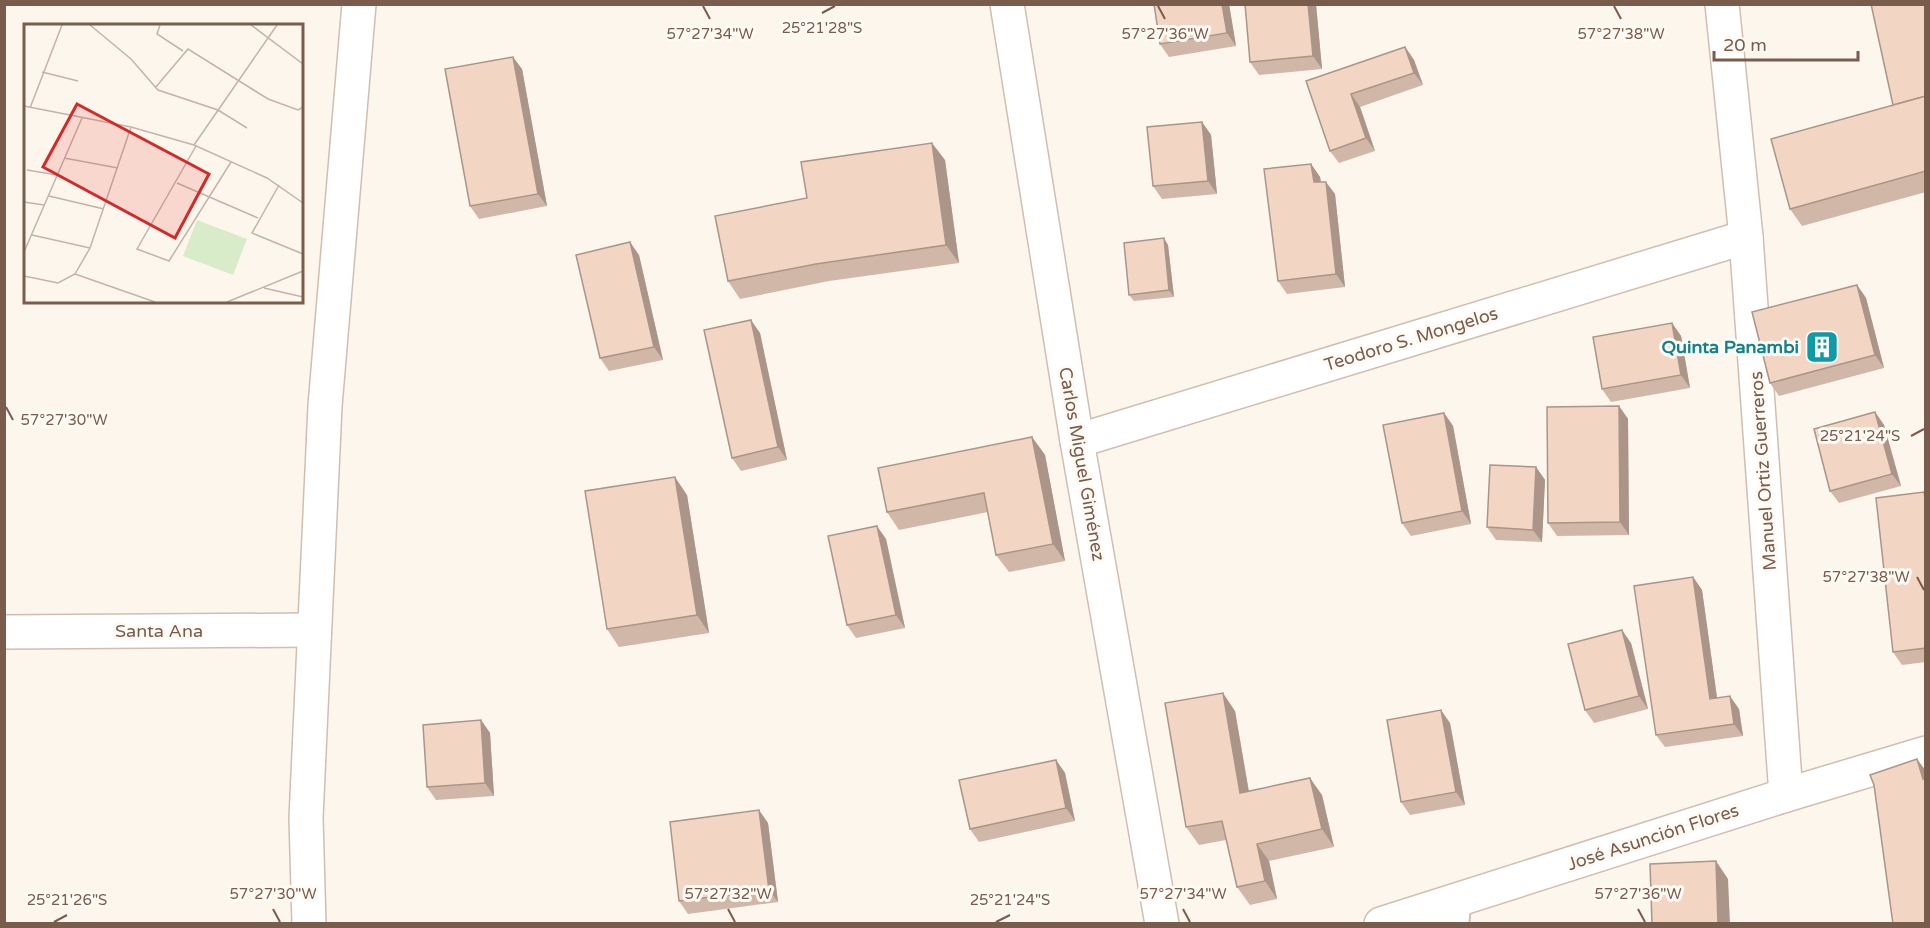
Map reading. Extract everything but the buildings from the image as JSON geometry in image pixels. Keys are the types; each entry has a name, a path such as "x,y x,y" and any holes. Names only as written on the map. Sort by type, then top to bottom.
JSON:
{"street":[{"path":"309,924 306,818 325,406 359,4"},
{"name":"Carlos Miguel Giménez","path":"1007,4 1077,441 1162,924"},
{"name":"Manuel Ortiz Guerreros","path":"1722,4 1746,237 1786,795"},
{"name":"Teodoro S. Mongelos","path":"1077,441 1746,237"},
{"name":"Santa Ana","path":"4,632 314,630"},
{"name":"José Asunción Flores","path":"1381,924 1456,911 1786,795 1926,753"}],"place":[{"name":"Quinta Panambi","path":"1822,347"}]}
